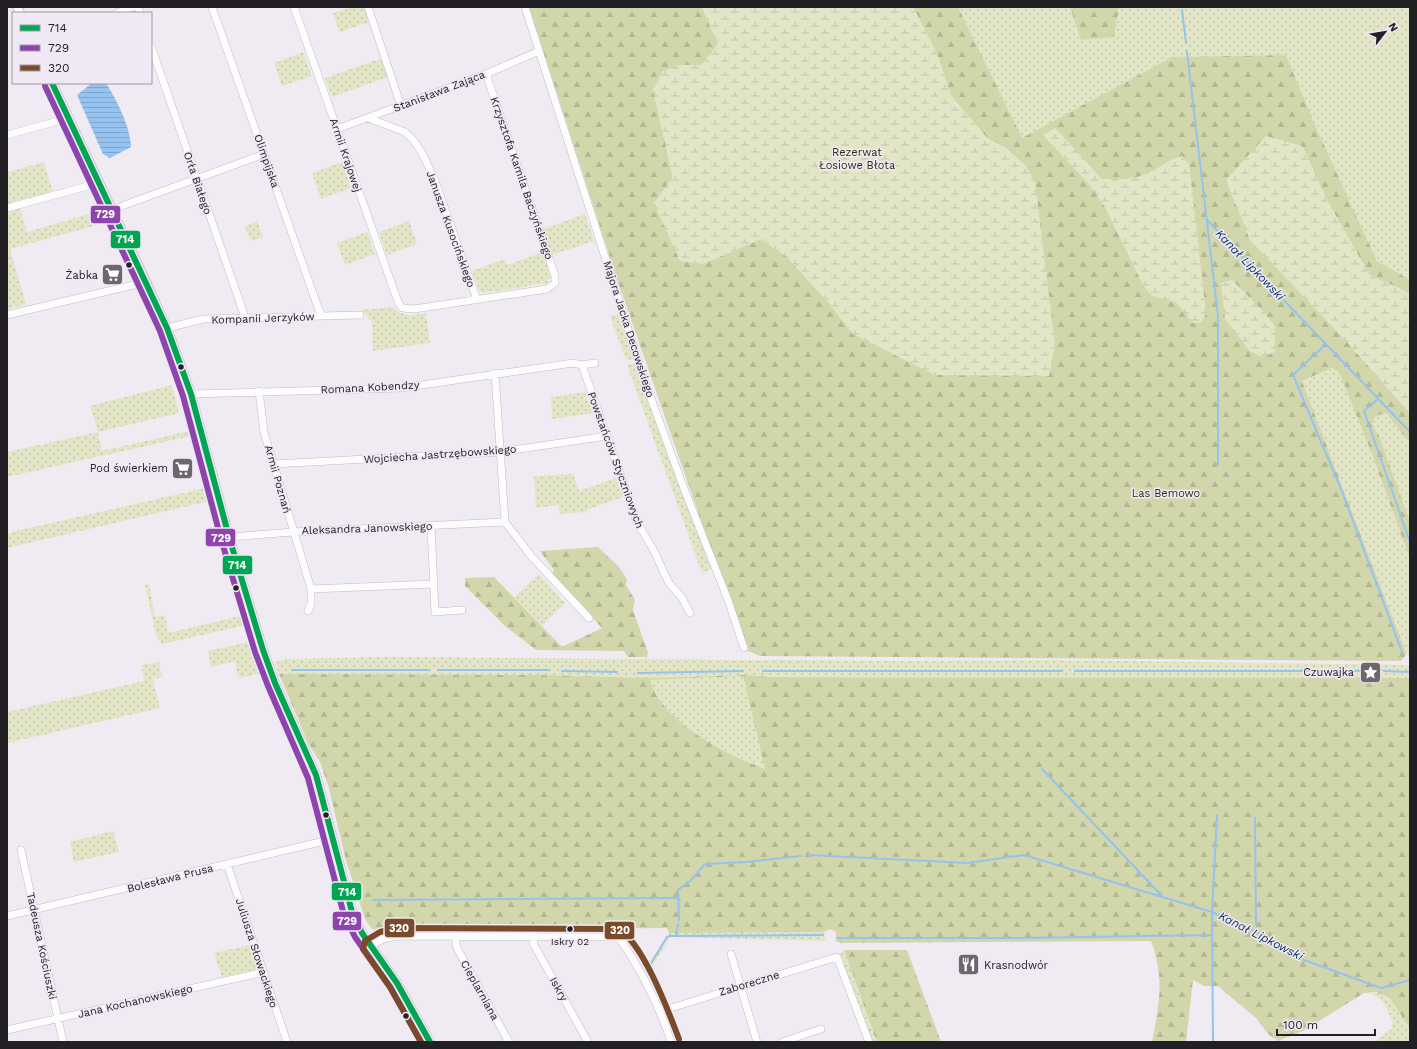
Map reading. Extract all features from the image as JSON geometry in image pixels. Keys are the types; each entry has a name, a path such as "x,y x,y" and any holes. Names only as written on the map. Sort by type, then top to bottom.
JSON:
{"street":[{"path":"120,12 133,7"},
{"name":"Olimpijska","path":"212,7 321,316"},
{"name":"Armii Krajowej","path":"294,7 398,302 402,308 414,309 477,300"},
{"path":"368,7 401,106"},
{"name":"Majora Jacka Decowskiego","path":"526,7 646,385 683,486 728,600 744,648"},
{"name":"Orła Białego","path":"152,49 246,320"},
{"name":"Stanisława Zająca","path":"337,129 486,74 540,51"},
{"name":"Krzysztofa Kamila Baczyńskiego","path":"477,300 547,289 555,283 555,276 486,74"},
{"path":"52,84 146,282 166,328 191,394 229,537 263,650 275,683 316,775 352,912 358,925 397,984 430,1042"},
{"path":"7,135 68,118"},
{"name":"Janusza Kusocińskiego","path":"368,118 405,132 414,141 422,153 434,178 477,300"},
{"path":"111,210 264,154"},
{"path":"7,208 99,183"},
{"path":"7,315 146,282"},
{"name":"Kompanii Jerzyków","path":"166,328 202,319 246,320 360,315"},
{"name":"Romana Kobendzy","path":"191,394 401,388 495,373 574,363 582,365 595,363"},
{"name":"Powstańców Styczniowych","path":"582,365 639,527 653,549 669,583 682,598 690,613"},
{"path":"495,373 505,522 532,556 589,618"},
{"name":"Armii Poznań","path":"259,391 264,432 292,532 311,589 311,604 308,611"},
{"name":"Wojciecha Jastrzębowskiego","path":"273,464 500,452 607,436"},
{"name":"Aleksandra Janowskiego","path":"229,537 292,532 505,522"},
{"path":"431,526 435,612 462,610"},
{"path":"311,589 434,584"},
{"name":"Bolesława Prusa","path":"7,916 333,839"},
{"name":"Tadeusza Kościuszki","path":"21,850 63,1042"},
{"name":"Juliusza Słowackiego","path":"227,864 287,1042"},
{"name":"Iskry","path":"535,936 533,943 588,1042"},
{"path":"371,946 388,937 616,937 622,942 641,972 661,1011 671,1042"},
{"name":"Cieplarniana","path":"456,937 456,945 458,950 509,1042"},
{"path":"731,954 757,1042"},
{"name":"Zaboreczne","path":"661,1011 838,957 869,1042"},
{"name":"Jana Kochanowskiego","path":"7,1030 264,972"},
{"path":"782,1042 821,1029"}],"green space":[{"path":"352,7 364,7 369,22 340,32 333,13"},
{"name":"Las Bemowo","path":"529,7 702,7 718,44 702,65 678,65 653,89 673,178 702,264 761,239 787,257 829,303 853,334 1007,149 987,138 951,96 937,54 913,7 958,7 1022,138 1172,57 1286,55 1319,134 1377,261 1410,280 1410,295 1401,289 1370,276 1328,202 1302,146 1348,343 1410,413 1410,443 1386,413 1376,416 1372,423 1379,436 1410,521 1410,559 1370,449 1339,372 1332,368 1302,381 1407,654 1401,661 760,656 746,650 618,282"},
{"name":"Rezerwat Łosiowe Błota","path":"702,7 913,7 937,54 951,96 987,138 1007,149 1025,165 1035,182 1055,345 1049,376 935,375 853,334 829,303 787,257 761,239 702,264 680,261 654,203 673,177 653,89 663,71 678,65 702,65 718,44"},
{"path":"958,7 1070,7 1081,40 1114,37 1119,7 1410,7 1410,280 1377,261 1319,134 1286,55 1172,57 1022,139"},
{"path":"1070,7 1119,7 1114,37 1081,40"},
{"path":"303,52 312,76 282,86 274,63"},
{"path":"382,58 388,77 332,97 325,78"},
{"path":"1055,128 1102,179 1124,179 1141,176 1151,172 1172,159 1182,156 1189,164 1206,313 1202,322 1193,323 1176,302 1152,296 1143,285 1105,207 1088,183 1043,135"},
{"path":"1266,136 1302,146 1328,202 1370,276 1401,289 1410,295 1410,413 1348,343 1250,240 1226,180"},
{"path":"44,162 53,193 7,206 7,172"},
{"path":"342,162 351,188 321,199 312,173"},
{"path":"20,208 27,232 102,210 108,222 10,249 26,304 7,310 7,212"},
{"path":"585,214 594,241 552,255 543,229"},
{"path":"257,221 263,237 253,241 249,238 245,227"},
{"path":"409,221 417,244 387,255 379,232"},
{"path":"367,232 375,254 345,265 337,243"},
{"path":"543,252 551,276 547,283 484,293 479,290 472,271 505,259 507,265"},
{"path":"1232,280 1259,307 1275,326 1275,352 1262,357 1250,351 1225,319 1221,283"},
{"path":"393,307 400,313 408,315 426,313 430,343 373,351 372,322 361,310"},
{"path":"618,314 634,359 626,360 610,316"},
{"path":"636,363 711,569 702,573 627,365"},
{"path":"1333,368 1339,372 1370,449 1410,559 1410,660 1302,381"},
{"path":"172,385 179,413 98,432 90,406"},
{"path":"585,392 593,413 552,419 551,397"},
{"path":"1386,413 1410,443 1410,521 1379,436 1372,423 1376,416"},
{"path":"189,431 191,436 7,477 7,452 98,432 102,451"},
{"path":"573,474 579,491 616,478 623,497 586,510 587,512 559,514 559,505 536,508 534,476"},
{"path":"210,487 214,500 7,548 7,533"},
{"path":"598,547 619,567 627,579 626,585 635,600 633,610 648,653 647,657 628,657 624,651 536,650 505,626 465,586 465,578 494,577 561,646 564,646 602,628 552,574 554,570 540,551"},
{"path":"539,574 565,603 542,626 514,597"},
{"path":"149,584 155,617 165,615 168,633 248,614 251,624 162,644 156,635 145,585"},
{"path":"253,641 263,673 240,678 237,675 235,661 211,667 208,651"},
{"path":"389,657 910,661 1058,660 1410,665 1410,678 771,677 746,675 648,678 279,674 274,663 285,659"},
{"path":"159,662 162,677 153,679 160,708 7,743 7,712 144,681 141,665"},
{"path":"279,674 536,675 648,678 746,675 771,677 1410,678 1410,1029 1390,998 1377,992 1364,993 1303,1031 1278,1041 1268,1034 1257,1019 1218,986 1204,986 1193,980 1186,1042 1152,1042 1157,1016 1159,979 1158,967 1151,941 841,943 836,941 836,932 830,929 824,932 669,933 667,928 381,931 372,929 365,919 346,861 329,788 320,762 308,743","holes":["743,676 765,769 722,750 683,724 659,700 650,680"]},
{"path":"743,676 766,769 709,742 683,724 671,714 661,702 649,680"},
{"path":"113,831 119,852 74,862 70,842"},
{"path":"824,932 826,941 670,937 648,975 645,969 669,933"},
{"path":"250,945 257,967 255,970 222,977 214,953"},
{"path":"844,950 877,1042 873,1042 840,954"},
{"path":"844,950 907,950 941,1042 877,1042"},
{"path":"1377,992 1390,998 1410,1029 1410,1042 1374,1042 1392,1028 1393,1022 1383,1002 1372,994"}],"water":[{"path":"91,84 107,84 126,122 131,147 110,158 103,154 77,95"}],"waterway":[{"name":"Kanał Lipkowski","path":"1182,10 1186,43"},
{"path":"1187,52 1218,316 1218,464"},
{"name":"Kanał Lipkowski","path":"1207,220 1410,432"},
{"path":"1326,344 1293,375 1343,494 1402,652"},
{"path":"1378,399 1364,411 1410,542"},
{"path":"292,670 428,670"},
{"path":"438,670 548,670"},
{"path":"562,671 617,672"},
{"path":"638,673 743,671"},
{"path":"763,671 1062,671"},
{"path":"1075,671 1367,671"},
{"path":"1384,671 1410,672"},
{"path":"1042,769 1162,896"},
{"name":"Kanał Lipkowski","path":"1213,1042 1212,912 1217,815"},
{"path":"1255,818 1256,924"},
{"path":"809,855 967,863 1024,855 1212,912 1256,932 1304,960 1381,988 1410,980"},
{"path":"679,920 678,890 691,880 705,864 747,862 801,856"},
{"path":"373,900 675,898 680,900"},
{"path":"676,935 678,924"},
{"path":"650,965 667,937 670,936 823,935"},
{"path":"838,938 1021,938 1212,935"}],"transit line":[{"name":"714","path":"52,84 167,328 191,394 229,537 263,650 275,683 316,775 352,912 362,933 397,983 430,1042"},
{"name":"729","path":"45,86 160,331 183,396 221,539 255,652 308,778 344,915 355,937 390,987 421,1042"},
{"name":"320","path":"421,1042 390,987 363,949 365,941 380,932 396,928 618,929 627,936 637,948 646,963 662,996 679,1039"}],"place":[{"name":"Żabka","path":"113,275"},
{"name":"Pod świerkiem","path":"183,468"},
{"name":"Czuwajka","path":"1370,672"},
{"name":"Iskry 02","path":"570,929"},
{"name":"Krasnodwór","path":"969,965"}]}
